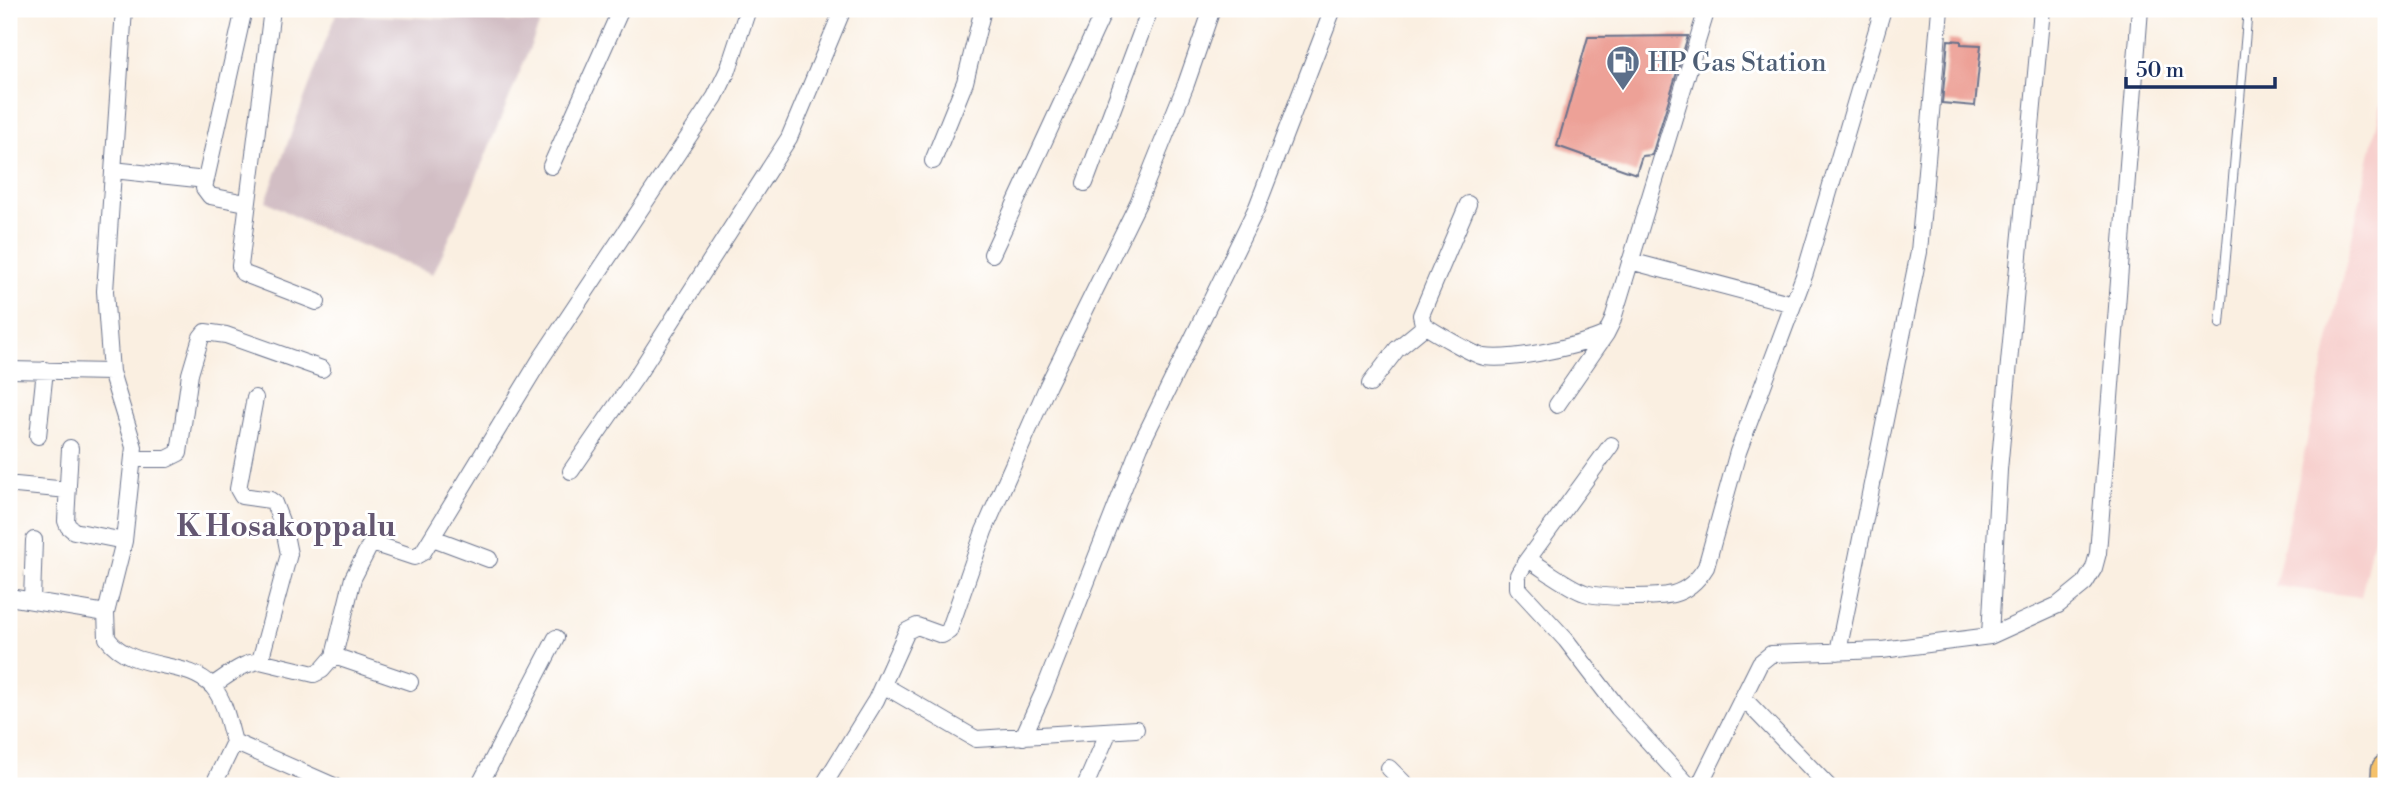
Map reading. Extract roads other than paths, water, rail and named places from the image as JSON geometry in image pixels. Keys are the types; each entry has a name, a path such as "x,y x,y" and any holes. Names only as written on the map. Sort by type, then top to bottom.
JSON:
{"highway":[{"path":"2385,786 2386,769"}],"street":[{"path":"124,9 105,291 111,372 134,440 124,541 106,612 107,638 124,655 184,671 212,686 222,702 234,742 214,786"},
{"path":"244,9 205,193 210,197 246,202"},
{"path":"272,9 239,256 240,266 243,272 317,302"},
{"path":"551,166 621,9"},
{"path":"212,686 240,668 260,661 314,674 323,670 334,656 354,578 369,547 375,544 414,557 424,552 540,360 715,97 728,70 748,9"},
{"path":"571,471 638,374 789,138 843,9"},
{"path":"933,161 965,82 983,9"},
{"path":"992,254 1105,9"},
{"path":"1085,183 1150,9"},
{"path":"823,786 876,699 911,627 917,626 942,635 949,631 984,531 1043,397 1138,203 1212,9"},
{"path":"1023,737 1140,446 1257,207 1333,9"},
{"path":"1557,405 1612,322 1707,9"},
{"path":"1528,559 1584,593 1612,596 1672,594 1690,586 1706,567 1738,452 1805,273 1883,9"},
{"path":"1838,652 1919,252 1940,9"},
{"path":"1990,636 1999,470 2042,9"},
{"path":"1699,786 1760,663 1770,654 1882,650 1990,636 2058,605 2085,583 2094,568 2140,9"},
{"path":"113,170 206,180"},
{"path":"1468,204 1421,315 1426,326 1483,357 1524,355 1592,341 1606,334"},
{"path":"1630,261 1793,304"},
{"path":"1370,384 1397,349 1426,326"},
{"path":"133,459 167,459 179,453 190,374 205,332 226,335 322,369"},
{"path":"9,370 111,372"},
{"path":"38,436 45,370"},
{"path":"255,398 237,489 242,496 274,503 284,529 289,554 260,661"},
{"path":"1611,445 1528,559 1518,575 1518,588 1566,640 1618,708 1689,786"},
{"path":"70,448 68,526 74,531 124,541"},
{"path":"16,485 68,490"},
{"path":"433,538 489,559"},
{"path":"32,600 34,540"},
{"path":"9,597 106,612"},
{"path":"479,786 556,638"},
{"path":"334,656 410,682"},
{"path":"883,685 976,739 1136,729"},
{"path":"1743,698 1828,786"},
{"path":"1085,786 1109,731"},
{"path":"234,742 334,786"},
{"path":"1389,768 1407,786"}],"lane":[{"path":"2220,324 2248,9"}],"place":[{"name":"HP Gas Station","path":"1623,92"}],"district":[{"name":"K Hosakoppalu","path":"286,526"}]}
